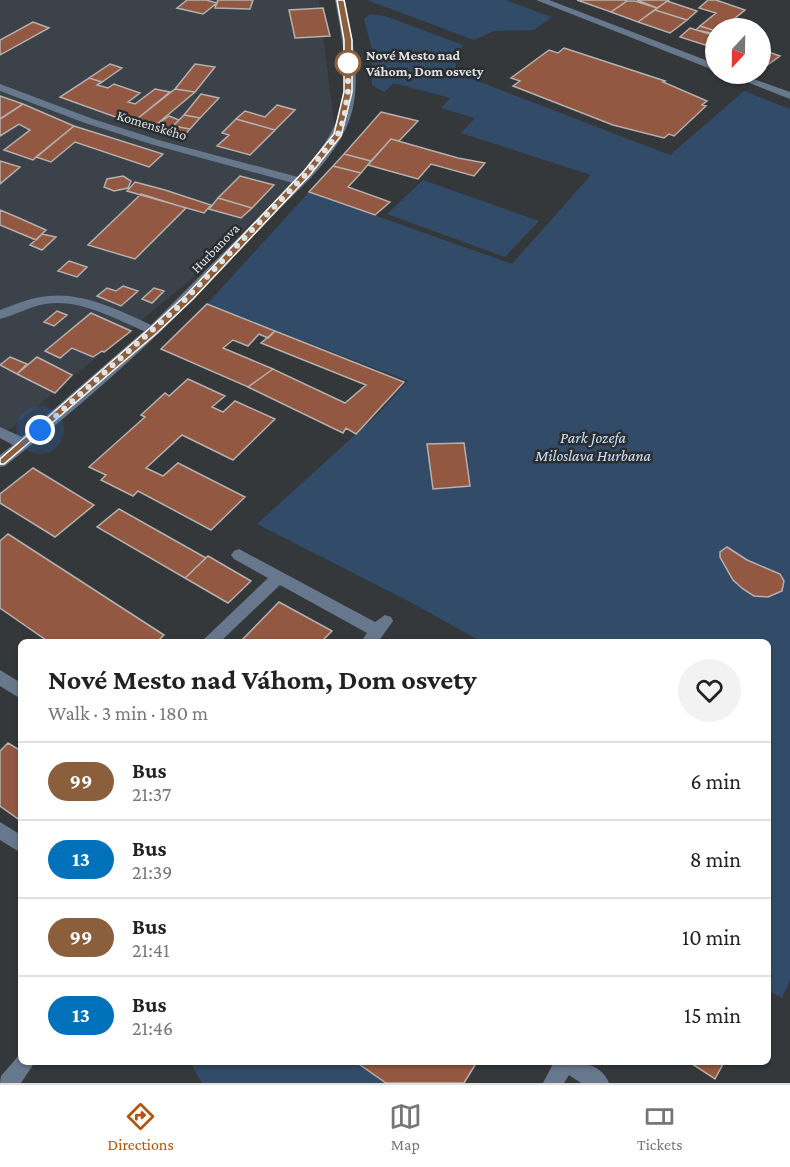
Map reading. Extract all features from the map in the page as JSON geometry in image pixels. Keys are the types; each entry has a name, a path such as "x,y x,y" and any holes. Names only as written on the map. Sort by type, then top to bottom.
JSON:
{"street":[{"name":"Hurbanova","path":"0,462 154,331 300,181 338,134 344,119 348,92 348,40 340,0"},
{"path":"540,0 705,64"},
{"path":"757,84 790,96"},
{"name":"Komenského","path":"0,87 89,121 158,143 300,181"},
{"path":"0,315 30,303 59,299 104,311 154,331"},
{"path":"0,432 23,444"},
{"path":"238,555 377,631"},
{"path":"212,639 279,577"},
{"path":"0,677 18,690"},
{"path":"0,830 18,843"},
{"path":"8,1083 23,1065"},
{"path":"553,1083 564,1065"},
{"path":"571,1065 599,1083"}],"shaded area":[{"path":"0,0 319,0 335,131 307,171 195,276 0,437"}],"green space":[{"path":"367,0 505,0 552,17 534,30 494,31 474,40"},
{"name":"Park Jozefa Miloslava Hurbana","path":"370,14 385,16 463,45 455,60 457,73 670,155 744,91 790,109 790,980 782,998 771,992 771,639 477,639 416,605 257,524 379,413 408,381 207,304 309,192 512,264 591,175 461,133 475,118 441,108 450,98 394,83 384,92 372,85 372,50 364,19"},
{"path":"423,180 539,221 505,257 387,214"},
{"path":"192,1065 360,1065 385,1083 202,1083"}],"building":[{"path":"187,0 206,0 217,3 203,14 177,8"},
{"path":"218,0 253,0 250,9 215,8"},
{"path":"577,0 624,0 627,1 611,12"},
{"path":"637,0 669,0 657,8"},
{"path":"708,0 716,0 745,10 735,18 710,18 716,13 699,8"},
{"path":"627,1 635,1 657,8 638,22 611,12"},
{"path":"667,1 697,11 687,20 655,10"},
{"path":"323,8 330,36 295,38 289,10"},
{"path":"655,10 687,20 670,33 638,22"},
{"path":"33,22 49,28 0,55 0,40"},
{"path":"700,26 705,28 705,32 696,30"},
{"path":"690,28 705,33 705,45 680,37"},
{"path":"564,48 665,81 663,82 707,101 702,105 706,106 674,136 669,134 664,138 613,125 513,86 520,81 511,78 549,50 558,53"},
{"path":"771,53 780,56 771,62"},
{"path":"110,64 122,68 102,82 89,78"},
{"path":"195,64 215,67 195,92 175,89"},
{"path":"89,78 102,82 97,85 108,88 114,84 140,93 128,102 135,104 155,89 170,92 132,123 60,97"},
{"path":"175,89 195,92 151,129 132,123"},
{"path":"201,94 219,98 200,118 184,115"},
{"path":"0,96 23,104 0,119"},
{"path":"23,104 74,126 33,160 4,150 30,130 19,124 0,136 0,119"},
{"path":"277,105 295,110 275,130 236,119 245,111 265,117"},
{"path":"381,112 418,121 399,141 391,139 371,161 344,154"},
{"path":"184,115 200,118 190,129 173,126"},
{"path":"169,116 179,120 173,126 190,129 181,139 151,129"},
{"path":"236,119 275,130 250,155 217,146 229,135 222,133"},
{"path":"74,126 163,154 149,167 75,142 51,162 36,157"},
{"path":"391,139 458,158 485,163 474,176 431,164 418,179 368,165"},
{"path":"344,154 371,161 361,173 333,166"},
{"path":"0,161 20,167 0,184"},
{"path":"333,166 361,173 348,187 390,202 375,215 309,192"},
{"path":"123,176 131,181 128,188 114,191 104,187 107,179"},
{"path":"240,176 274,185 252,208 218,198"},
{"path":"135,182 211,205 204,213 127,191"},
{"path":"141,194 186,208 135,259 88,245"},
{"path":"218,198 252,208 241,218 209,209"},
{"path":"0,210 46,230 36,240 0,225"},
{"path":"42,234 56,237 42,250 30,245"},
{"path":"69,261 87,267 77,277 58,271"},
{"path":"123,286 138,291 121,306 97,296 107,288 116,291"},
{"path":"154,288 164,291 152,303 142,299"},
{"path":"207,304 275,331 268,338 259,334 248,346 233,340 223,348 273,369 248,387 161,349"},
{"path":"57,311 67,315 54,326 44,322"},
{"path":"91,313 131,331 104,352 93,357 72,348 60,358 45,351"},
{"path":"275,331 404,382 356,434 346,428 343,433 248,387 273,369 345,403 366,385 261,343"},
{"path":"10,357 27,364 17,374 0,365"},
{"path":"37,357 72,375 55,393 17,374"},
{"path":"188,379 225,396 212,407 223,412 235,401 275,419 233,460 182,435 146,468 163,476 178,463 245,497 211,530 138,491 133,496 101,480 106,475 89,467 145,417 141,415 165,393 169,396"},
{"path":"464,443 470,486 433,489 427,444"},
{"path":"33,468 94,505 55,537 0,503 0,494"},
{"path":"119,509 206,558 185,578 97,527"},
{"path":"8,534 164,635 160,639 45,639 0,608 0,541"},
{"path":"727,547 747,560 780,574 784,581 782,591 768,597 754,596 743,589 733,580 720,557 720,552"},
{"path":"208,556 251,581 228,603 185,578"},
{"path":"279,602 332,631 324,639 243,639"},
{"path":"8,743 18,749 18,819 0,806 0,751"},
{"path":"360,1065 475,1065 464,1083 386,1083"},
{"path":"694,1065 722,1065 715,1079"}],"bus line":[{"name":"99","path":"0,462 154,331 307,173 338,134 344,119 348,92 348,40 340,0"}],"place":[{"name":"Nové Mesto nad Váhom, Dom osvety","path":"348,63"}],"route":[{"path":"40,430 154,331 307,173 338,134 344,119 348,92 348,63"}]}
